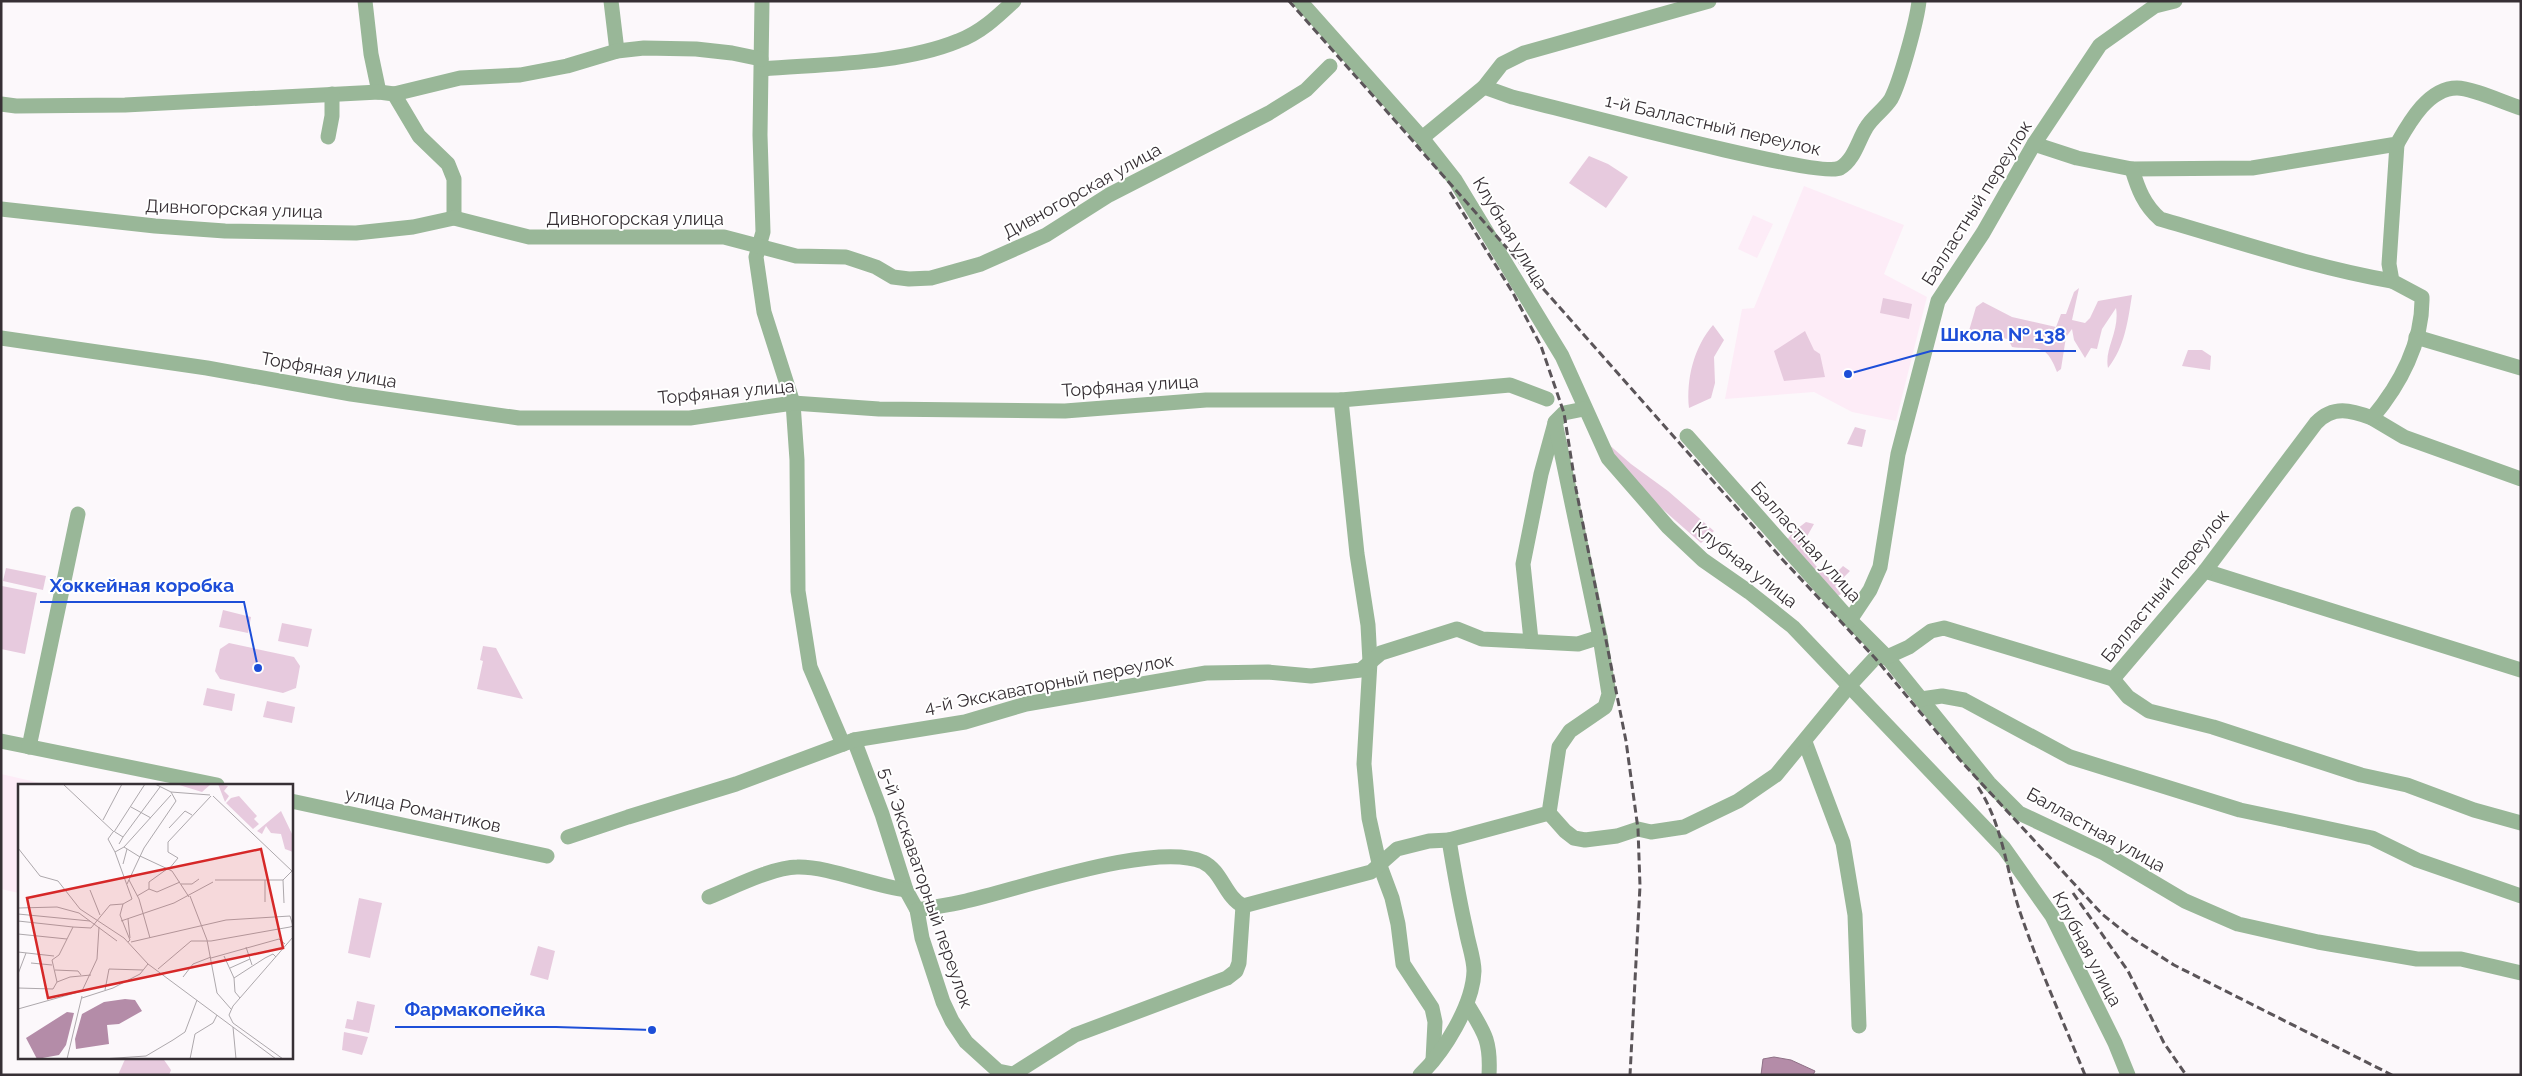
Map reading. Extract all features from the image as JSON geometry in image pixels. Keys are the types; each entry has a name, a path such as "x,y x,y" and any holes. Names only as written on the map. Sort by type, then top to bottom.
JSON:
{"street":[{"path":"365,1 371,54 386,93 419,136 448,164 454,179 454,218"},
{"path":"611,1 617,51"},
{"name":"5-й Экскаваторный переулок","path":"762,1 760,135 763,232 756,257 764,312 793,404 797,460 798,592 810,667 882,814 906,890 917,910 922,938 943,1002 952,1021 966,1042 995,1073 1016,1074"},
{"path":"1,104 16,106 125,105 386,93 460,78 520,75 567,66 617,51 644,48 696,49 762,64 862,61 933,50 960,41 987,26 1014,1"},
{"name":"Клубная улица","path":"1300,1 1422,138 1455,180 1562,356 1608,458 1668,527 1702,560 1749,592 1793,627 2004,848 2052,916 2090,991 2128,1075"},
{"path":"1422,138 1484,87 1502,64 1524,52 1710,1"},
{"name":"1-й Балластный переулок","path":"1484,87 1512,97 1726,151 1820,170 1838,169 1850,160 1867,126 1890,100 1908,46 1919,1"},
{"name":"Балластный переулок","path":"1850,620 1870,590 1880,567 1898,454 1938,300 1983,233 2034,144 2100,45 2155,3 2175,1"},
{"name":"Дивногорская улица","path":"1,209 116,222 225,231 356,233 413,227 454,218 529,237 724,237 796,256 846,257 876,267 893,277 909,279 930,278 981,264 1046,235 1109,194 1269,113 1306,90 1330,66"},
{"path":"2392,281 2388,255 2397,144 2410,121 2425,103 2442,92 2457,88 2521,108"},
{"path":"328,137 332,116 332,94"},
{"path":"2034,144 2077,158 2132,169 2252,168 2397,144"},
{"path":"2132,169 2137,187 2148,208 2160,219 2283,257 2343,272 2392,281 2422,297 2422,312 2416,337 2396,388 2372,418"},
{"path":"2416,337 2521,368"},
{"name":"Торфяная улица","path":"1,338 208,368 351,394 519,418 690,418 793,404 879,409 1065,410 1206,400 1341,400 1510,386 1547,399"},
{"path":"1341,400 1357,554 1368,625 1370,662 1364,764 1369,818 1379,863 1392,898 1398,924 1402,964 1432,1008 1435,1022 1433,1061"},
{"path":"1531,640 1523,564 1542,467 1555,422 1564,413 1584,408"},
{"name":"Балластный переулок","path":"1549,813 1574,838 1585,840 1618,836 1638,829 1651,832 1684,827 1738,801 1776,775 1850,685 1875,658 1887,657 1909,647 1931,631 1944,628 2113,679 2205,571 2299,444 2324,415 2339,410 2351,410 2372,418 2404,437 2521,479"},
{"path":"917,910 965,901 1140,858 1172,856 1204,863 1215,873 1234,902 1243,906 1371,872 1396,849 1429,841 1449,840 1549,813 1558,747 1570,732 1605,707 1609,694 1600,637 1555,422"},
{"name":"Балластная улица","path":"1687,436 1850,620 1887,657 1989,783 2019,813 2104,853 2185,901 2238,924 2318,942 2417,959 2462,960 2521,973"},
{"path":"29,747 78,514"},
{"path":"2205,571 2521,670"},
{"name":"4-й Экскаваторный переулок","path":"568,837 628,816 736,784 848,742 965,722 1026,704 1206,674 1268,672 1312,676 1361,670 1381,653 1458,629 1482,639 1531,640 1578,644 1600,637"},
{"path":"2113,679 2128,697 2149,711 2213,727 2361,775 2407,785 2474,810 2521,823"},
{"path":"1921,699 1942,696 1964,700 2070,756 2240,810 2372,838 2417,860 2521,896"},
{"path":"1,741 212,784"},
{"path":"1805,742 1843,843 1855,915 1859,1026"},
{"name":"улица Романтиков","path":"292,800 547,856"},
{"path":"1420,1075 1433,1061 1467,1004 1474,971 1449,840"},
{"path":"709,897 781,870 797,867 886,888 906,890"},
{"path":"1016,1074 1075,1035 1227,978 1236,971 1239,963 1243,906"},
{"path":"1467,1004 1487,1037 1490,1056 1489,1075"}],"shaded area":[{"path":"1589,156 1608,164 1628,177 1606,208 1569,183"},
{"path":"1804,186 1904,225 1884,274 1927,297 1896,421 1852,412 1814,392 1725,399 1742,309 1754,308"},
{"path":"1753,215 1773,224 1757,258 1738,249"},
{"path":"2079,288 2072,320 2085,323 2090,318 2098,301 2132,295 2122,342 2108,368 2108,354 2116,324 2116,308 2102,329 2097,349 2091,348 2085,358 2074,340 2072,329 2066,337 2061,369 2057,372 2049,356 2040,349 2012,347 2008,339 1968,334 1976,307 1983,302 2012,317 2056,327 2061,314 2066,314 2074,292"},
{"path":"1883,298 1912,304 1909,319 1880,313"},
{"path":"1713,325 1724,340 1714,357 1715,383 1711,398 1689,408 1690,375 1696,353"},
{"path":"1805,331 1814,350 1820,354 1825,377 1784,381 1774,351"},
{"path":"2188,350 2202,350 2211,356 2210,370 2182,366"},
{"path":"1855,427 1866,430 1862,447 1847,444"},
{"path":"1606,442 1631,464 1668,491 1714,531 1701,543 1637,484 1615,457"},
{"path":"1806,522 1814,524 1801,547 1816,566 1830,579 1843,566 1850,571 1835,586 1841,594 1836,597 1784,544 1793,532"},
{"path":"6,568 46,576 43,590 3,581"},
{"path":"2,586 37,593 25,654 1,649"},
{"path":"223,610 251,617 248,633 219,627"},
{"path":"282,623 312,629 308,647 278,641"},
{"path":"229,643 294,657 300,666 296,688 283,693 220,679 215,671 220,649"},
{"path":"483,646 496,648 523,699 477,689 483,661 480,660"},
{"path":"207,688 235,694 232,711 203,705"},
{"path":"267,701 295,707 292,723 263,717"},
{"path":"1,774 45,784 18,784 18,893 1,889"},
{"path":"359,898 382,903 370,958 348,953"},
{"path":"538,946 555,951 548,980 530,975"},
{"path":"357,1001 375,1005 369,1033 345,1028 347,1019 353,1020"},
{"path":"344,1032 368,1037 362,1055 342,1050"},
{"path":"1774,1057 1791,1060 1815,1071 1813,1075 1761,1075 1763,1059"},
{"path":"126,1058 163,1058 171,1070 169,1075 118,1075"}],"railway":[{"path":"1289,1 1420,149"},
{"path":"1416,145 1782,559 1875,658 1960,760 2102,914 2132,938 2174,965 2392,1075"},
{"path":"1450,192 1513,293 1541,346 1564,413 1576,489 1626,741 1638,829 1640,886 1630,1075"},
{"path":"1978,787 1999,832 2015,896 2027,933 2085,1075"},
{"path":"2073,893 2128,971 2164,1043 2186,1075"}],"place":[{"name":"Школа № 138","path":"1848,374"},
{"name":"Хоккейная коробка","path":"258,668"},
{"name":"Фармакопейка","path":"652,1030"}]}
